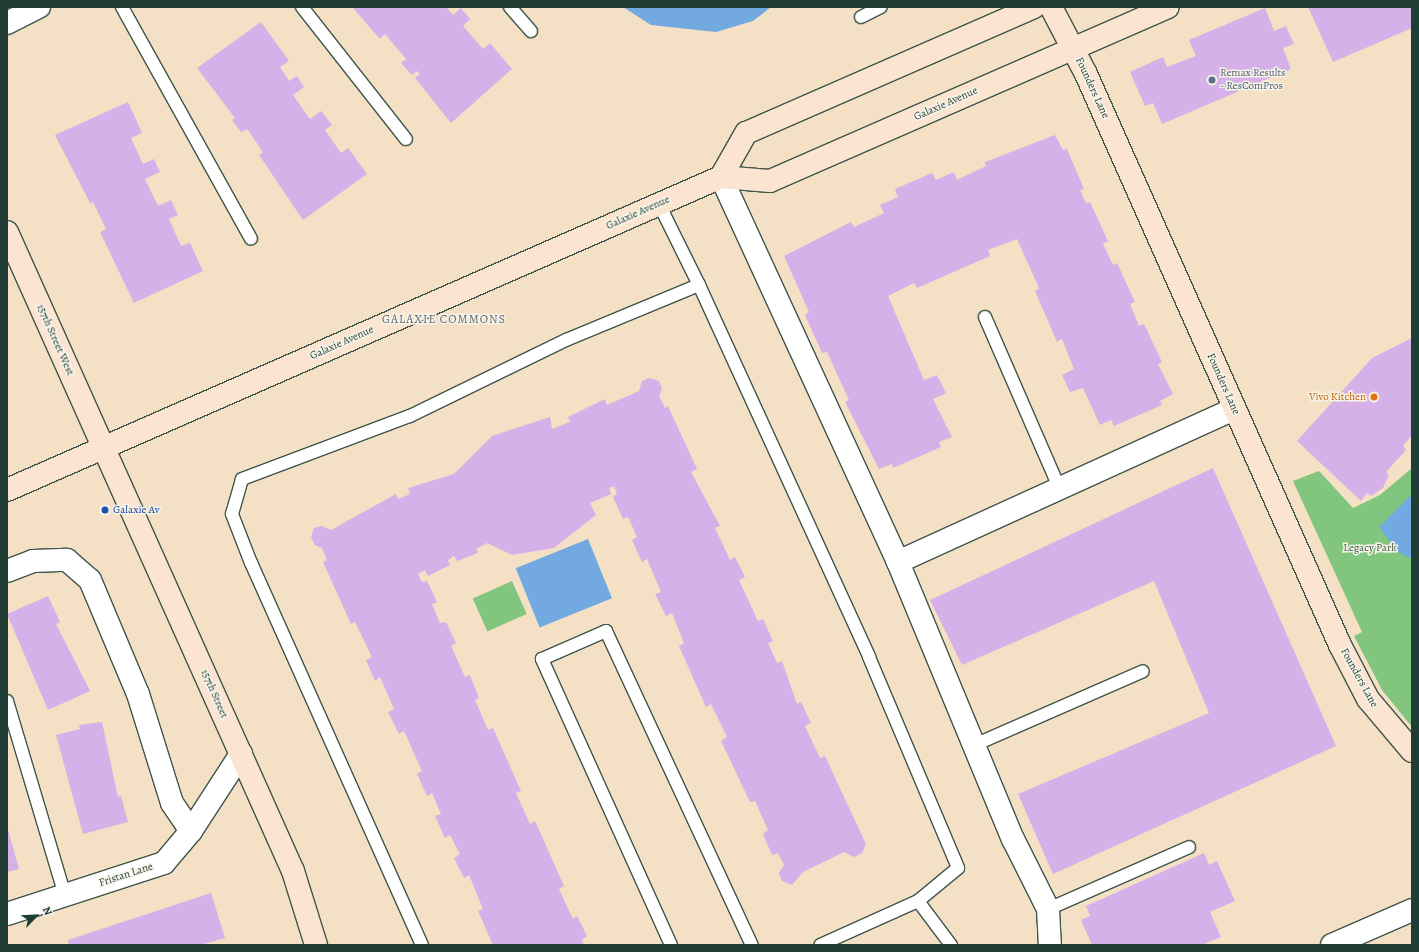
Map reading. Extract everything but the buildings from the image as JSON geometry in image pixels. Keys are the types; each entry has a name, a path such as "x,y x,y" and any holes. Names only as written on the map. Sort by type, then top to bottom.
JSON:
{"street":[{"path":"7,23 39,7"},
{"path":"1034,7 746,133 721,177 898,562 1013,839 1048,909 1050,945"},
{"name":"Founders Lane","path":"1051,7 1073,48 1354,673 1381,716 1412,751"},
{"name":"Galaxie Avenue","path":"7,490 721,177 770,181 1168,7"},
{"name":"157th Street West","path":"7,232 104,447"},
{"path":"898,562 1059,487 1234,409"},
{"name":"157th Street","path":"104,447 293,871 316,945"},
{"path":"7,571 33,561 67,560 90,580 138,694 172,803 191,832"},
{"name":"Fristan Lane","path":"7,914 164,863 191,832 241,754"},
{"path":"1332,945 1412,910"}],"lane":[{"path":"122,7 251,239"},
{"path":"302,7 406,140"},
{"path":"510,7 531,31"},
{"path":"861,17 881,7"},
{"path":"659,204 699,285 869,657 958,868 918,901 820,945"},
{"path":"422,945 251,563 232,514 242,479 410,416 566,340 699,285"},
{"path":"985,317 1059,487"},
{"path":"671,945 542,659 606,631 752,945"},
{"path":"974,746 1144,671"},
{"path":"7,701 65,895"},
{"path":"1048,909 1189,847"},
{"path":"918,901 951,945"}],"green space":[{"name":"Legacy Park","path":"1412,468 1412,727 1382,690 1354,636 1362,632 1293,481 1319,471 1353,508 1380,495"},
{"path":"512,581 527,614 487,631 473,598"}],"water":[{"path":"623,7 771,7 753,21 716,32 651,25"},
{"path":"1412,494 1412,559 1398,552 1379,527"},
{"path":"588,539 612,598 540,628 516,568"}],"place":[{"name":"Remax Results - ResComPros","path":"1212,80"},
{"name":"Vivo Kitchen","path":"1374,397"},
{"name":"Galaxie Av","path":"105,510"}],"district":[{"name":"GALAXIE COMMONS","path":"444,320"}]}
